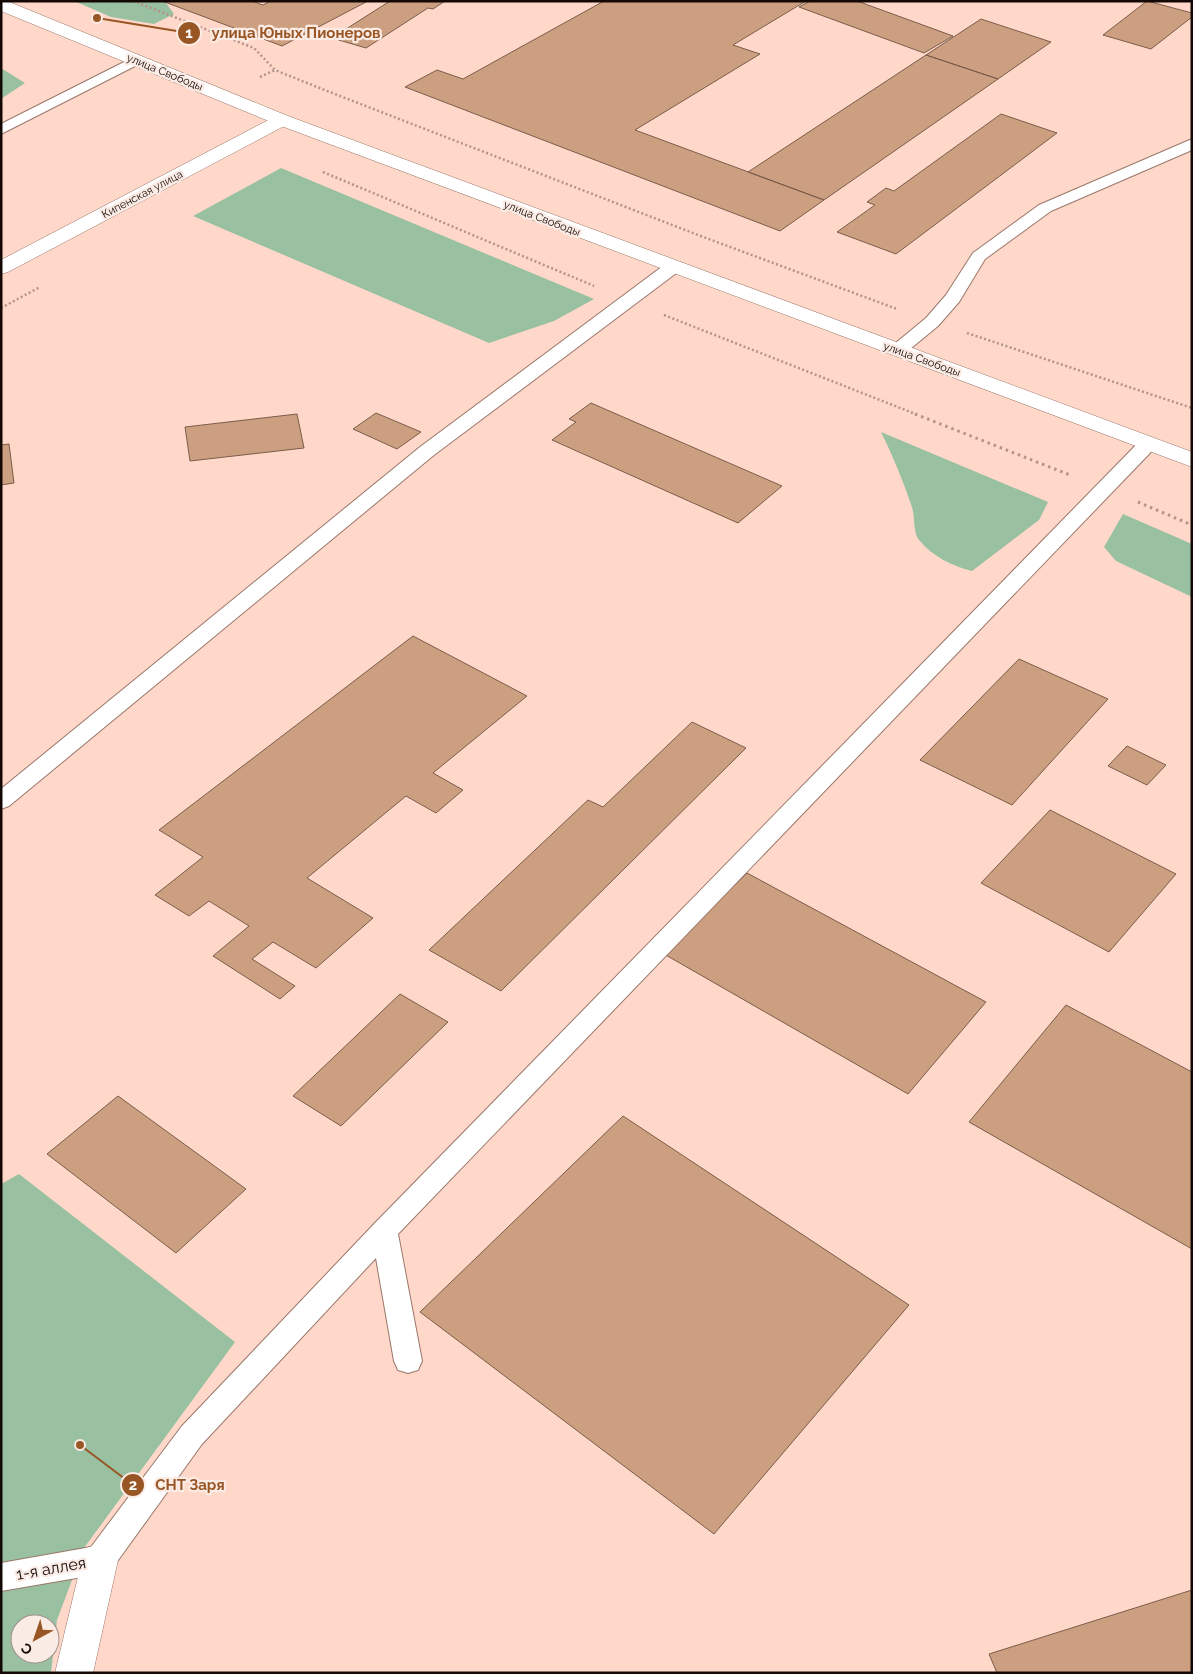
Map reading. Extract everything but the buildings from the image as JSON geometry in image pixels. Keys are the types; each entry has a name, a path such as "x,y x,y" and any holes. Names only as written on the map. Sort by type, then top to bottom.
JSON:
{"main road":[{"name":"улица Свободы","path":"1,5 282,120 1192,460"},
{"name":"Кипенская улица","path":"1,268 282,120"},
{"name":"улица Свободы","path":"1088,420 1192,448"},
{"name":"улица Свободы","path":"1088,420 1192,474"},
{"path":"74,1673 100,1560"}],"lane":[{"path":"1,130 136,60"},
{"path":"898,350 932,322 954,298 979,256 1045,208 1192,144"},
{"path":"1,801 427,450 673,267"},
{"path":"100,1560 192,1435 384,1231 1143,449"},
{"path":"384,1231 408,1361"},
{"name":"1-я аллея","path":"1,1577 100,1560"}],"path":[{"path":"134,1 254,48 275,70 698,235 932,322 1192,408"},
{"path":"321,171 628,300 1105,488 1192,525"}],"green space":[{"path":"74,1 162,1 166,3 174,14 154,24 111,17"},
{"path":"1,68 25,83 1,99"},
{"path":"281,168 594,299 554,321 489,343 193,216"},
{"path":"881,432 1048,502 1039,520 972,571 957,566 936,556 917,537 912,507 898,469"},
{"path":"1123,514 1192,544 1192,597 1116,561 1104,547"},
{"path":"19,1174 235,1342 84,1548 59,1614 10,1614 10,1664 52,1664 51,1673 1,1673 1,1184"}],"place":[{"name":"улица Юных Пионеров","path":"97,18"},
{"name":"СНТ Заря","path":"80,1445"}]}
